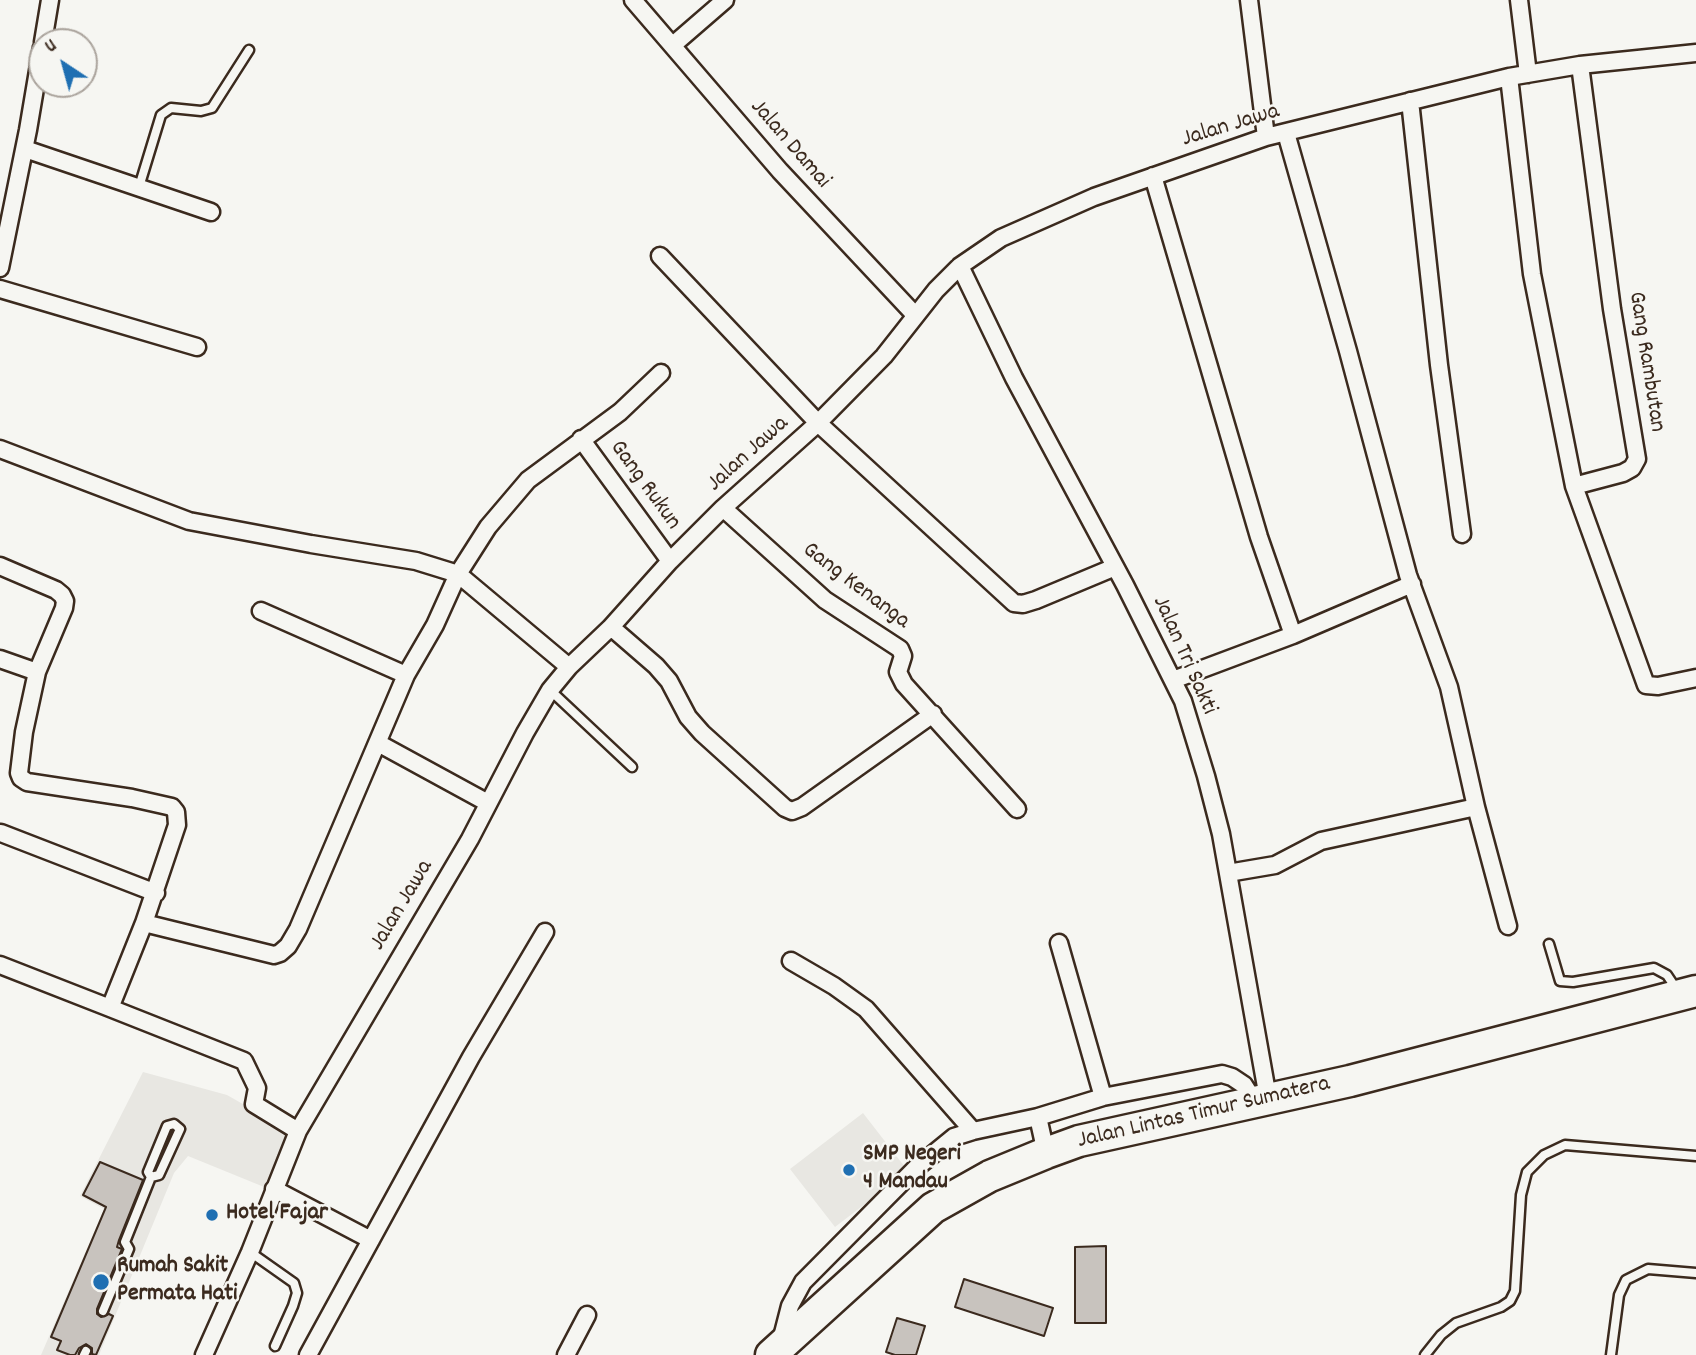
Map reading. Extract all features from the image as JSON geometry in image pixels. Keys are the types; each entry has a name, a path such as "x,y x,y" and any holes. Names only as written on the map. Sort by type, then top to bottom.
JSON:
{"highway":[{"name":"Jalan Lintas Timur Sumatera","path":"775,1351 933,1208 990,1176 1046,1153 1079,1141 1350,1081 1688,993"}],"street":[{"path":"45,28 50,0"},
{"name":"Jalan Damai","path":"633,0 780,171 915,315"},
{"path":"673,45 725,0"},
{"path":"1249,0 1266,137"},
{"path":"1519,0 1528,74"},
{"name":"Jalan Jawa","path":"204,1355 250,1252 298,1131 488,803 550,690 723,508 818,423 884,356 915,315 960,266 1001,238 1094,197 1266,137 1509,76 1696,52"},
{"name":"Gang Rambutan","path":"1574,486 1623,473 1632,468 1637,459 1612,309 1580,65"},
{"path":"1509,76 1532,274 1574,486 1646,685 1658,686 1696,678"},
{"path":"0,268 33,98"},
{"path":"1410,101 1439,365 1462,534"},
{"path":"1286,133 1412,584 1449,688 1475,807 1508,926"},
{"path":"24,149 211,212"},
{"path":"1153,176 1259,537 1293,635"},
{"path":"660,256 818,423 1014,603 1023,604 1036,600 1115,568"},
{"name":"Jalan Tri Sakti","path":"960,266 1014,378 1183,701 1221,834 1261,1100"},
{"path":"0,289 197,347"},
{"path":"144,923 274,955 285,950 298,929 406,675 435,625 458,574 488,527 528,480 620,412 661,373"},
{"name":"Gang Rukun","path":"581,439 670,561"},
{"path":"0,449 189,520 323,547 416,561 458,574 569,667"},
{"name":"Gang Kenanga","path":"723,508 825,600 900,649 903,656 898,672 900,678 1017,808"},
{"path":"0,566 56,590 62,594 65,601 37,672 24,732 19,776 27,782 172,807 178,818 156,893 110,1008"},
{"path":"1173,680 1293,635 1412,584"},
{"path":"261,611 406,675"},
{"path":"611,627 656,666 669,681 688,717 702,733 785,808 792,811 802,807 933,714"},
{"path":"0,659 37,672"},
{"path":"378,743 488,803"},
{"path":"1228,873 1275,865 1321,841 1475,807"},
{"path":"1,833 156,893"},
{"path":"308,1355 471,1057 545,932"},
{"path":"1059,943 1103,1097"},
{"path":"791,961 834,986 866,1009 973,1131"},
{"path":"0,965 244,1061 257,1088 254,1104 298,1131"},
{"path":"775,1351 790,1306 803,1282 915,1168 954,1138 1103,1097 1222,1074 1244,1085 1261,1100"},
{"path":"1038,1117 1046,1153"},
{"path":"274,1189 372,1240"},
{"path":"566,1355 587,1315"}],"lane":[{"path":"139,187 161,115 171,108 201,111 212,108 249,50"},
{"path":"550,690 632,766"},
{"path":"1549,944 1560,981 1573,982 1654,968 1668,975 1688,993"},
{"path":"174,1124 180,1129 159,1175 151,1177 148,1172 167,1126 174,1124"},
{"path":"1425,1355 1441,1335 1456,1323 1501,1307 1510,1301 1515,1291 1521,1195 1527,1172 1544,1155 1565,1145 1696,1156"},
{"path":"105,1312 129,1249 125,1242 151,1177"},
{"path":"250,1252 294,1283 297,1293 275,1346"},
{"path":"1611,1355 1619,1295 1626,1280 1648,1269 1696,1273"}],"shaded area":[{"name":"Rumah Sakit Permata Hati","path":"143,1072 227,1095 292,1132 269,1189 188,1156 174,1173 99,1355 41,1355 104,1209 80,1196"},
{"name":"SMP Negeri 4 Mandau","path":"863,1113 908,1171 835,1227 790,1169"}],"building":[{"path":"100,1162 143,1180 119,1240 117,1247 122,1249 97,1309 97,1314 101,1317 109,1314 113,1316 96,1355 92,1354 92,1348 86,1344 79,1348 75,1355 70,1355 57,1350 61,1341 51,1337 106,1207 83,1195"},
{"path":"1106,1246 1106,1323 1075,1323 1075,1247"},
{"path":"964,1279 1053,1308 1044,1336 955,1307"},
{"path":"897,1318 925,1326 916,1355 886,1352"}],"place":[{"name":"SMP Negeri 4 Mandau","path":"849,1170"},
{"name":"Hotel Fajar","path":"212,1215"},
{"name":"Rumah Sakit Permata Hati","path":"101,1282"}]}
